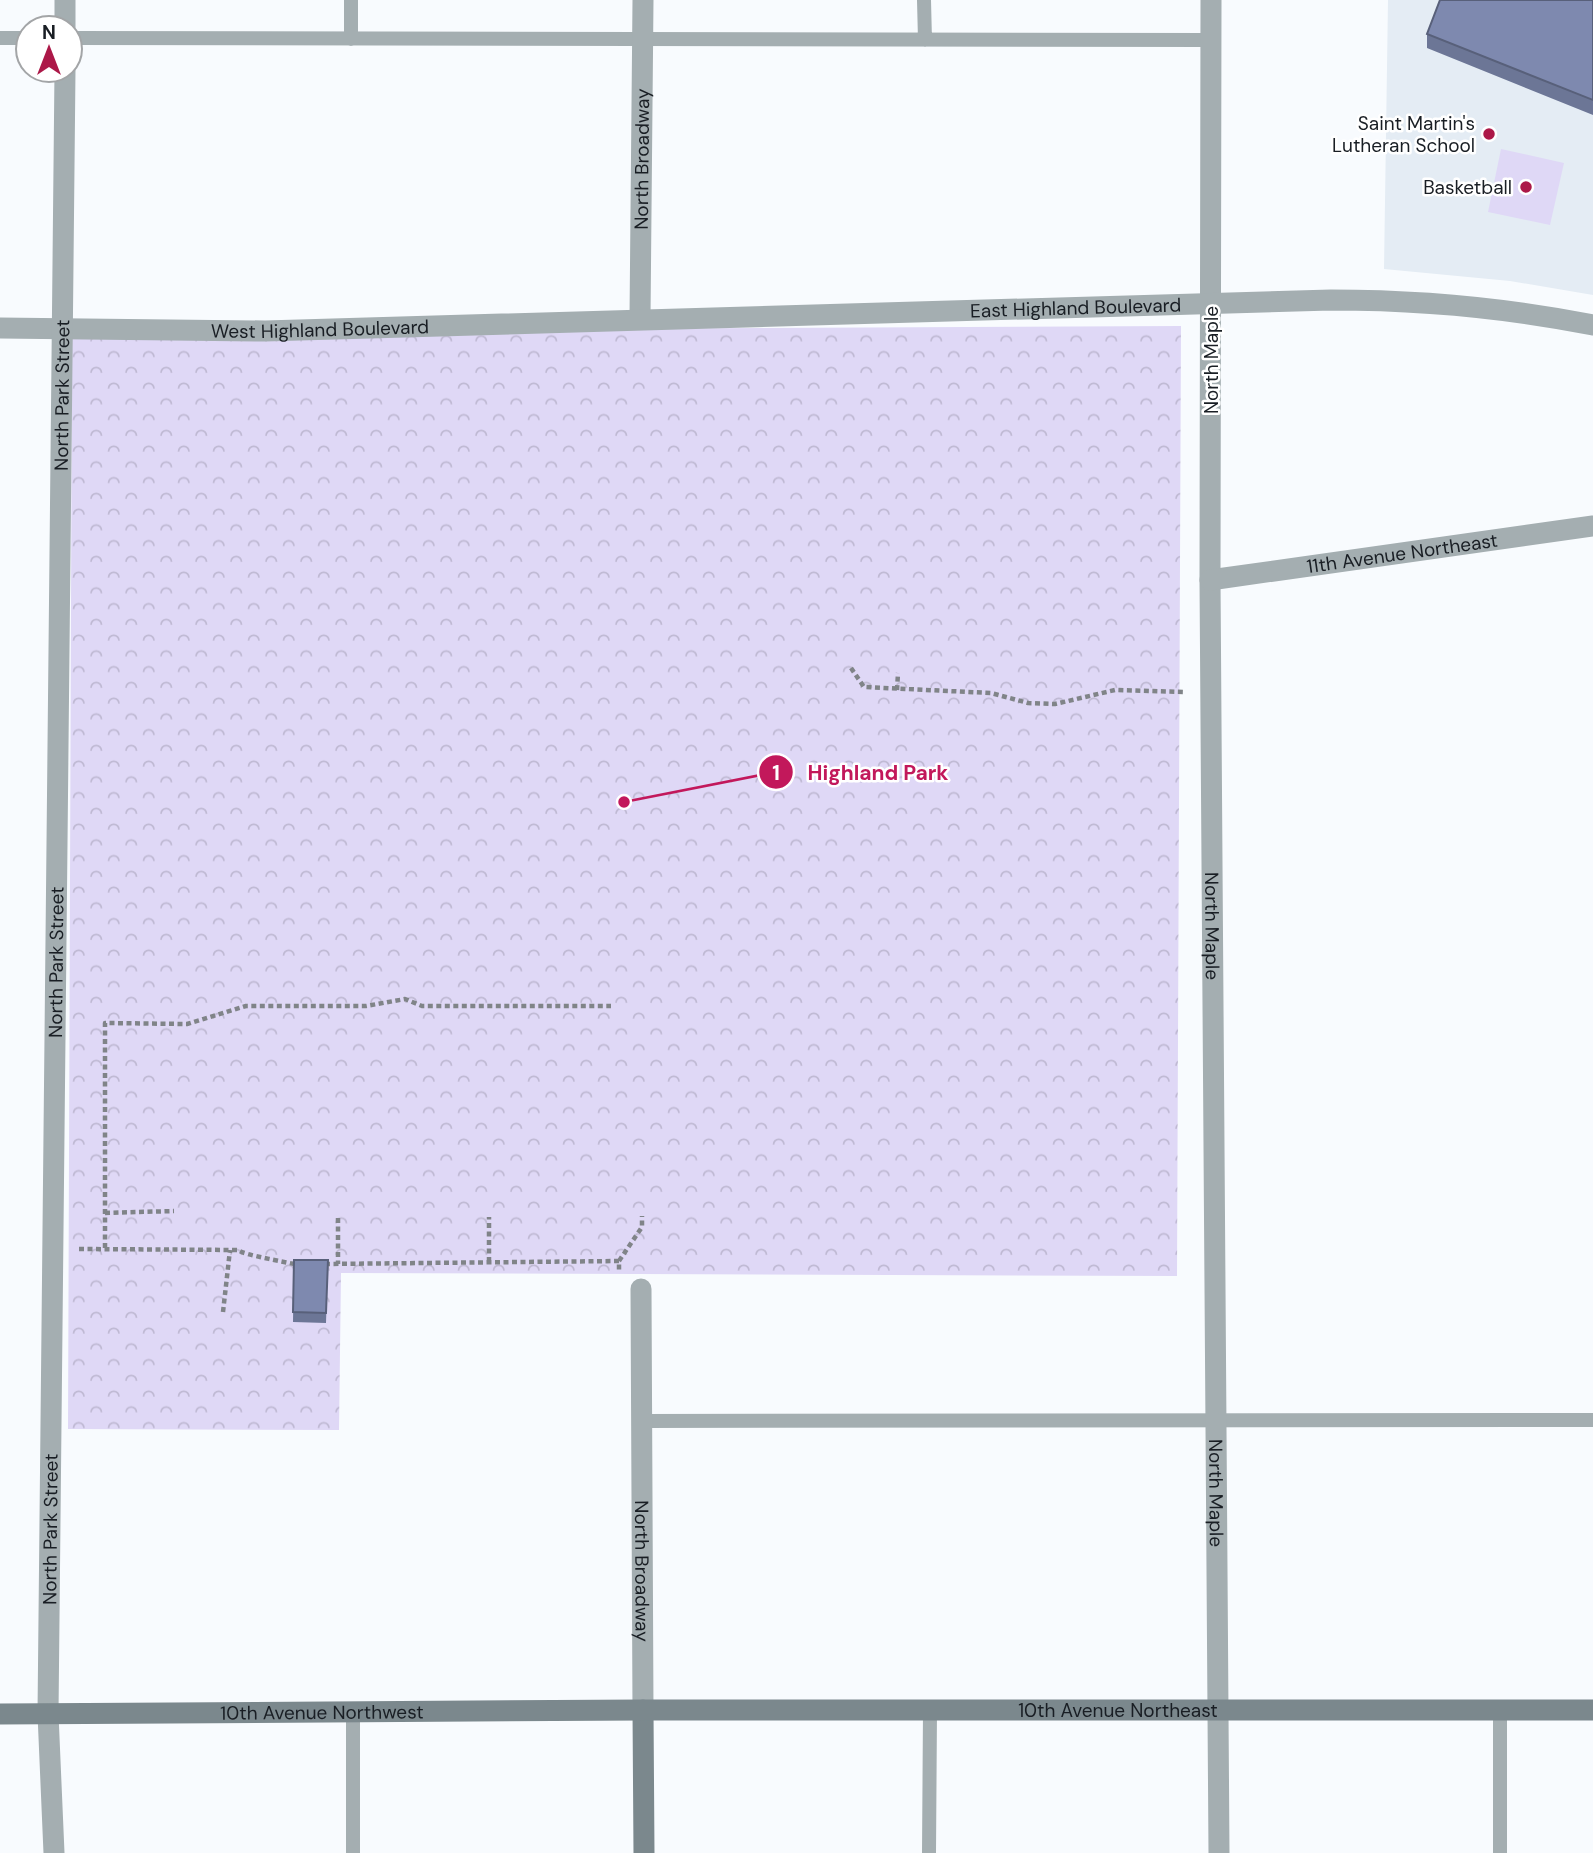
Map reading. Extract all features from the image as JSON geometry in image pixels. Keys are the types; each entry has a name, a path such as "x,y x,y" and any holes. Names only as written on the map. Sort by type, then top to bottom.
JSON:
{"street":[{"name":"North Broadway","path":"640,318 643,0"},
{"name":"North Maple","path":"1211,0 1210,580 1219,1853"},
{"name":"North Park Street","path":"54,1853 48,1714 65,84"},
{"name":"East Highland Boulevard","path":"640,318 1338,300 1434,304 1539,315 1593,325"},
{"name":"West Highland Boulevard","path":"0,328 64,331 422,328 640,318"},
{"name":"11th Avenue Northeast","path":"1210,580 1593,526"},
{"name":"North Broadway","path":"641,1289 644,1853"},
{"name":"10th Avenue Northwest","path":"0,1714 643,1710"},
{"name":"10th Avenue Northeast","path":"643,1710 1593,1710"}],"lane":[{"path":"351,0 351,39"},
{"path":"924,0 925,40"},
{"path":"84,38 1211,40"},
{"path":"642,1421 1593,1420"},
{"path":"353,1711 353,1853"},
{"path":"929,1853 930,1711"},
{"path":"1500,1711 1500,1853"}],"path":[{"path":"850,668 864,687 991,693 1028,703 1055,704 1115,690 1211,692"},
{"path":"897,690 898,673"},
{"path":"105,1248 105,1023 187,1024 246,1006 366,1006 395,999 405,999 422,1006 611,1006"},
{"path":"105,1213 174,1211"},
{"path":"641,1289 619,1274 619,1261 642,1227 642,1216"},
{"path":"489,1217 489,1262"},
{"path":"338,1218 338,1264"},
{"path":"54,1249 238,1250 243,1255 306,1264"},
{"path":"223,1312 230,1250"},
{"path":"317,1264 619,1261"}],"shaded area":[{"name":"Saint Martin's Lutheran School","path":"1388,0 1593,0 1593,295 1510,281 1384,269"}],"green space":[{"name":"Basketball","path":"1501,149 1564,163 1550,225 1488,212"},
{"path":"1181,326 1177,1276 341,1273 339,1430 68,1429 72,331"}],"building":[{"path":"1440,0 1593,0 1593,100 1427,34"},
{"path":"294,1260 328,1260 326,1313 293,1312"}],"place":[{"name":"Saint Martin's Lutheran School","path":"1489,134"},
{"name":"Basketball","path":"1526,187"},
{"name":"Highland Park","path":"624,802"}]}
